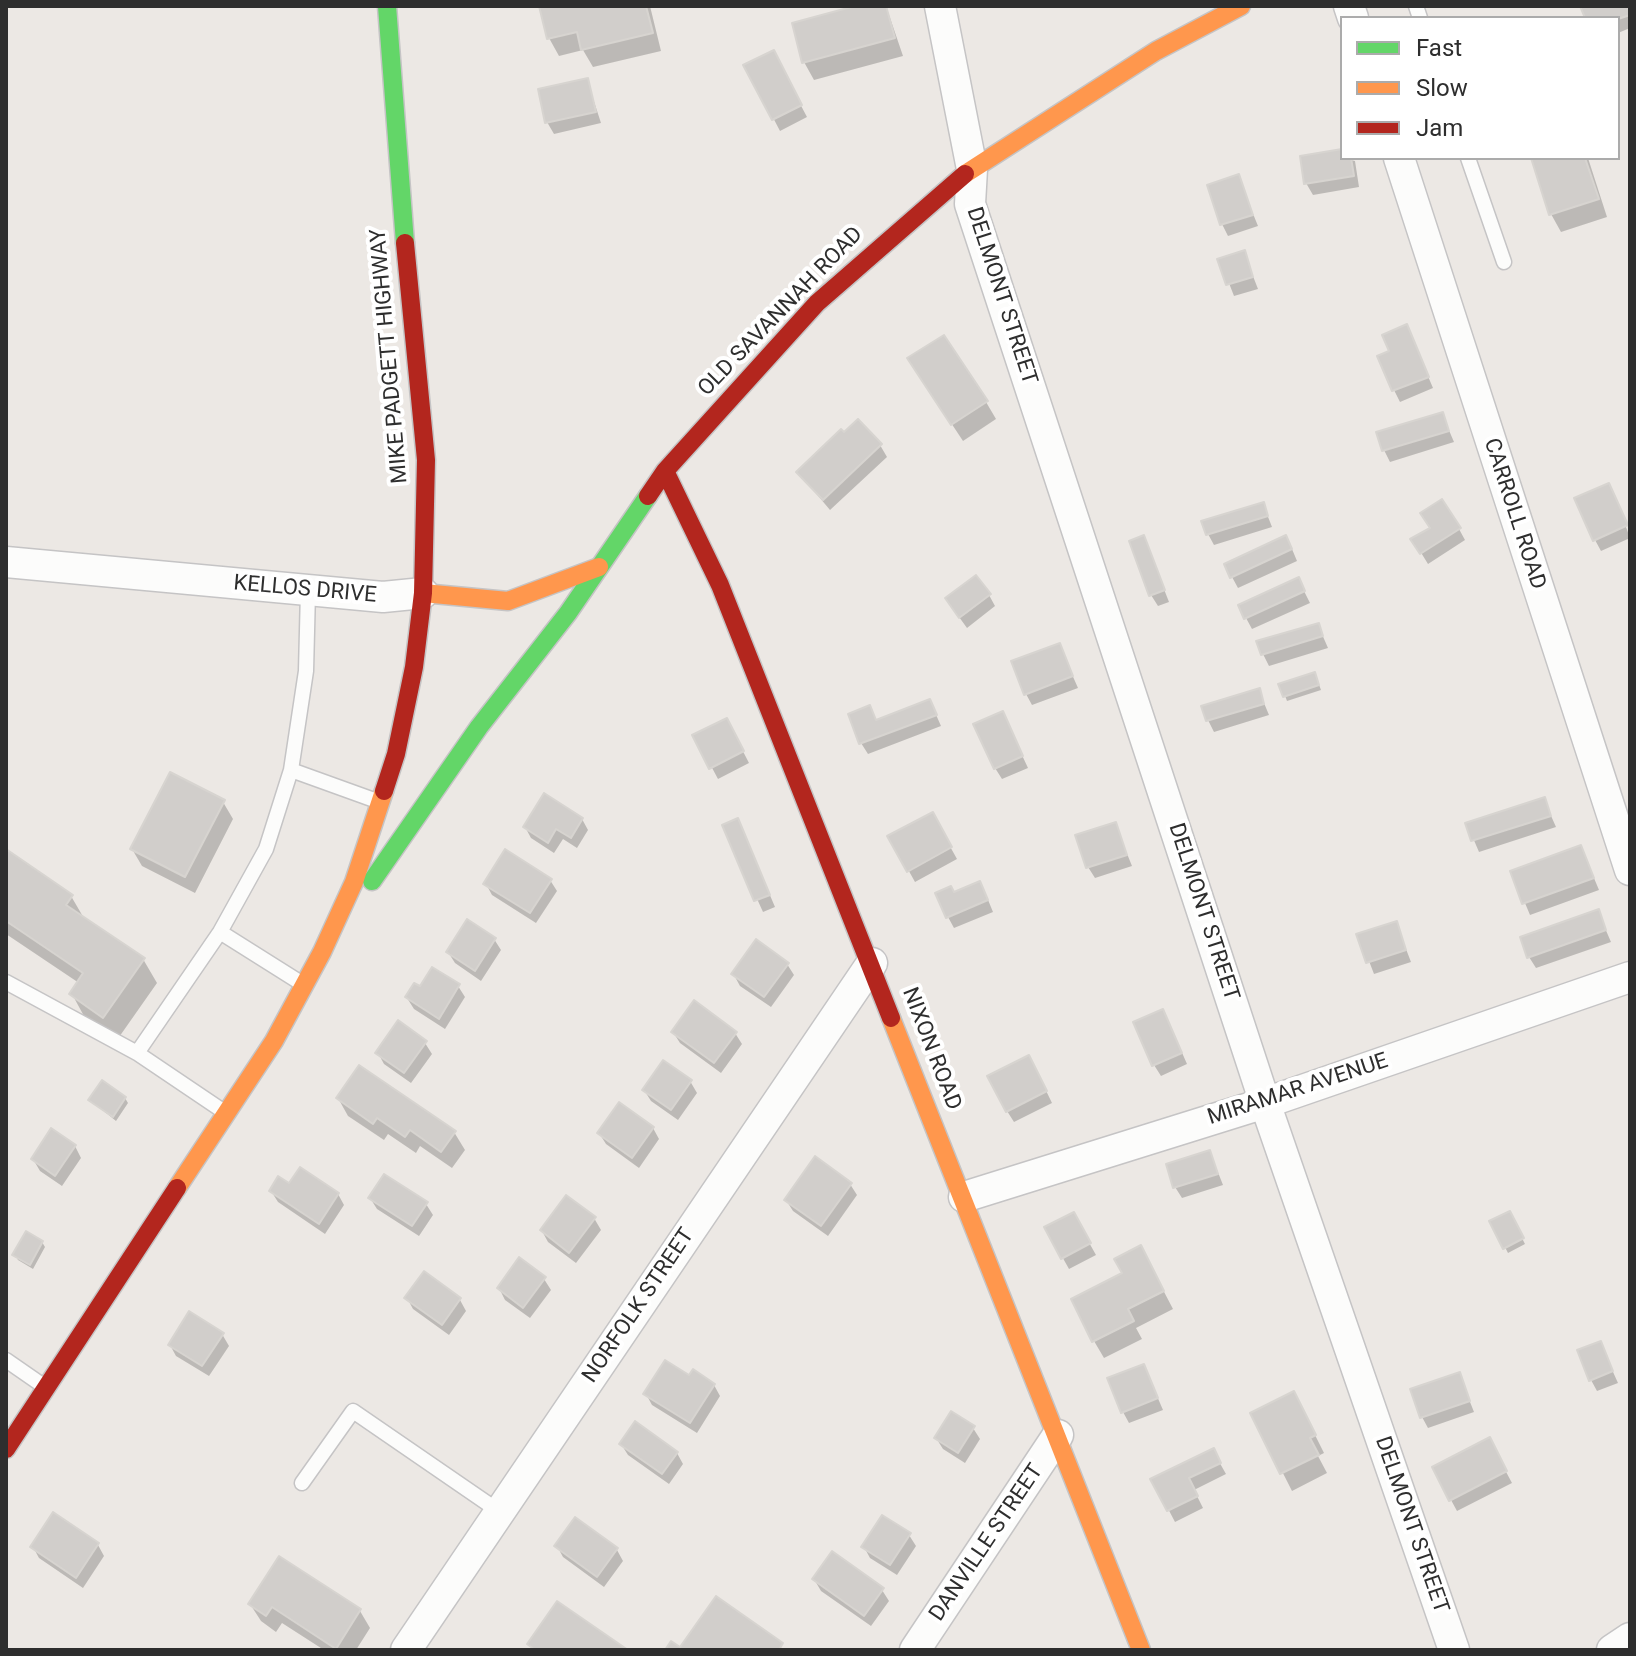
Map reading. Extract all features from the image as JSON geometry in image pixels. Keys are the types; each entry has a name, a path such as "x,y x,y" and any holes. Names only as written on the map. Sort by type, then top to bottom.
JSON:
{"main road":[{"name":"MIKE PADGETT HIGHWAY","path":"46,1388 274,1041 322,952 354,882 382,803 414,667 423,593 426,460 411,316 387,6"},
{"name":"OLD SAVANNAH ROAD","path":"322,952 479,727 599,567 665,471 817,303 874,250 972,169 1119,73 1241,6"},
{"name":"NIXON ROAD","path":"665,471 720,585 1141,1650"},
{"name":"KELLOS DRIVE","path":"423,593 508,601 599,567"},
{"path":"6,1449 46,1388"}],"street":[{"name":"DELMONT STREET","path":"940,6 972,169 970,204 1265,1103 1454,1650"},
{"name":"CARROLL ROAD","path":"1400,160 1630,870"},
{"name":"KELLOS DRIVE","path":"6,562 383,597 423,593"},
{"name":"NORFOLK STREET","path":"406,1650 872,963"},
{"name":"MIRAMAR AVENUE","path":"964,1197 1265,1103 1630,977"},
{"name":"DANVILLE STREET","path":"915,1650 1058,1435"},
{"path":"1612,1650 1630,1638"}],"lane":[{"path":"1469,160 1504,262"},
{"path":"137,1053 220,932 266,849 291,770 306,671 308,591"},
{"path":"291,770 382,803"},
{"path":"220,932 304,986"},
{"path":"6,982 137,1053 227,1113"},
{"path":"6,1360 46,1388"},
{"path":"302,1483 353,1411 500,1512"}],"building":[{"path":"539,6 646,6 653,33 581,50 577,32 547,39"},
{"path":"855,6 886,6 895,38 802,63 792,23"},
{"path":"1580,6 1628,6 1630,15 1620,18 1584,16"},
{"path":"774,50 802,105 772,120 743,65"},
{"path":"588,78 596,112 545,123 538,89"},
{"path":"1340,149 1340,160 1351,160 1354,176 1304,184 1300,156"},
{"path":"1532,160 1586,160 1599,199 1549,215"},
{"path":"1239,174 1253,215 1220,225 1207,185"},
{"path":"1245,250 1253,277 1226,285 1217,259"},
{"path":"1407,324 1429,377 1392,391 1377,356 1389,351 1382,335"},
{"path":"944,335 988,401 951,425 907,358"},
{"path":"1443,412 1449,431 1382,451 1376,432"},
{"path":"858,419 882,444 823,500 796,472 841,429 844,432"},
{"path":"1609,483 1628,525 1593,541 1574,498"},
{"path":"1442,499 1461,528 1420,554 1410,539 1430,528 1420,513"},
{"path":"1264,502 1268,516 1206,535 1201,521"},
{"path":"1144,535 1165,590 1149,596 1129,541"},
{"path":"1286,535 1292,549 1230,578 1224,564"},
{"path":"976,575 991,594 959,618 945,598"},
{"path":"1299,577 1305,591 1244,619 1238,605"},
{"path":"1319,623 1323,636 1261,655 1256,641"},
{"path":"1060,643 1073,676 1024,695 1011,661"},
{"path":"1315,672 1319,685 1283,697 1278,684"},
{"path":"1260,688 1264,704 1206,721 1201,706"},
{"path":"930,699 937,715 859,744 848,714 870,705 876,720"},
{"path":"1003,711 1023,756 994,769 973,724"},
{"path":"727,718 744,751 709,769 692,735"},
{"path":"170,772 225,800 185,877 130,849"},
{"path":"544,793 583,818 571,838 556,829 548,843 523,827"},
{"path":"1545,797 1551,816 1471,841 1465,823"},
{"path":"933,812 952,847 907,872 887,836"},
{"path":"738,818 770,895 754,901 722,825"},
{"path":"1116,822 1127,855 1086,868 1075,835"},
{"path":"1581,845 1594,878 1522,904 1510,871"},
{"path":"6,849 73,895 66,905 145,958 103,1018 69,994 83,973 6,921"},
{"path":"505,849 552,879 530,913 483,884"},
{"path":"980,881 988,900 946,918 935,893 951,886 954,892"},
{"path":"1599,909 1606,930 1527,958 1520,937"},
{"path":"467,919 496,938 475,971 446,952"},
{"path":"1397,921 1406,950 1366,963 1356,934"},
{"path":"756,939 789,963 764,997 731,974"},
{"path":"432,967 460,984 439,1019 405,997 414,983 420,986"},
{"path":"694,1000 737,1032 714,1063 671,1032"},
{"path":"1163,1009 1182,1053 1152,1066 1133,1022"},
{"path":"398,1020 427,1041 404,1073 375,1053"},
{"path":"1029,1055 1047,1091 1006,1112 987,1076"},
{"path":"663,1060 692,1080 671,1110 642,1090"},
{"path":"359,1065 456,1131 441,1152 410,1130 405,1137 377,1118 373,1124 336,1098"},
{"path":"102,1080 126,1097 113,1117 88,1100"},
{"path":"619,1102 654,1127 632,1158 597,1133"},
{"path":"51,1128 76,1145 55,1176 31,1159"},
{"path":"1210,1150 1218,1174 1173,1188 1166,1164"},
{"path":"815,1156 852,1183 821,1226 784,1200"},
{"path":"300,1167 339,1193 319,1224 269,1191 278,1176 289,1183"},
{"path":"384,1174 428,1202 412,1226 368,1198"},
{"path":"566,1195 596,1217 569,1253 540,1230"},
{"path":"1510,1211 1524,1238 1503,1249 1489,1221"},
{"path":"1074,1212 1091,1243 1061,1259 1044,1227"},
{"path":"26,1231 43,1241 30,1265 12,1255"},
{"path":"1141,1245 1164,1291 1128,1309 1134,1321 1092,1342 1071,1299 1122,1273 1114,1259"},
{"path":"519,1257 546,1277 523,1308 497,1288"},
{"path":"424,1271 461,1298 442,1325 404,1298"},
{"path":"189,1311 224,1333 202,1366 168,1345"},
{"path":"1601,1341 1613,1371 1589,1381 1577,1350"},
{"path":"665,1360 689,1375 693,1369 715,1384 690,1423 643,1394"},
{"path":"1144,1364 1158,1398 1121,1413 1107,1378"},
{"path":"1460,1372 1470,1401 1420,1418 1410,1389"},
{"path":"1294,1391 1316,1435 1310,1438 1319,1455 1280,1474 1250,1413"},
{"path":"951,1411 975,1426 958,1453 934,1438"},
{"path":"635,1421 678,1452 662,1474 619,1444"},
{"path":"1490,1437 1507,1471 1449,1501 1432,1467"},
{"path":"1214,1448 1221,1463 1189,1478 1198,1496 1167,1511 1150,1479"},
{"path":"53,1512 99,1543 76,1578 30,1547"},
{"path":"882,1515 911,1533 890,1565 861,1547"},
{"path":"575,1517 618,1548 597,1577 554,1546"},
{"path":"832,1551 884,1588 864,1616 812,1579"},
{"path":"279,1556 361,1609 336,1649 272,1607 266,1616 248,1604"},
{"path":"716,1596 783,1643 779,1650 665,1650 671,1641 680,1647"},
{"path":"557,1601 628,1650 535,1650 527,1644"}],"traffic: fast":[{"path":"387,6 405,243"},
{"path":"372,881 479,727 568,613 648,496"}],"traffic: slow":[{"path":"965,174 1156,51 1241,6"},
{"path":"423,593 508,601 599,567"},
{"path":"177,1188 274,1041 322,952 354,882 384,791"},
{"path":"891,1018 1141,1650"}],"traffic: jam":[{"path":"648,496 665,471 817,303 965,174"},
{"path":"384,791 396,754 414,667 423,593 426,460 405,243"},
{"path":"665,471 720,585 891,1018"},
{"path":"6,1449 177,1188"}]}
